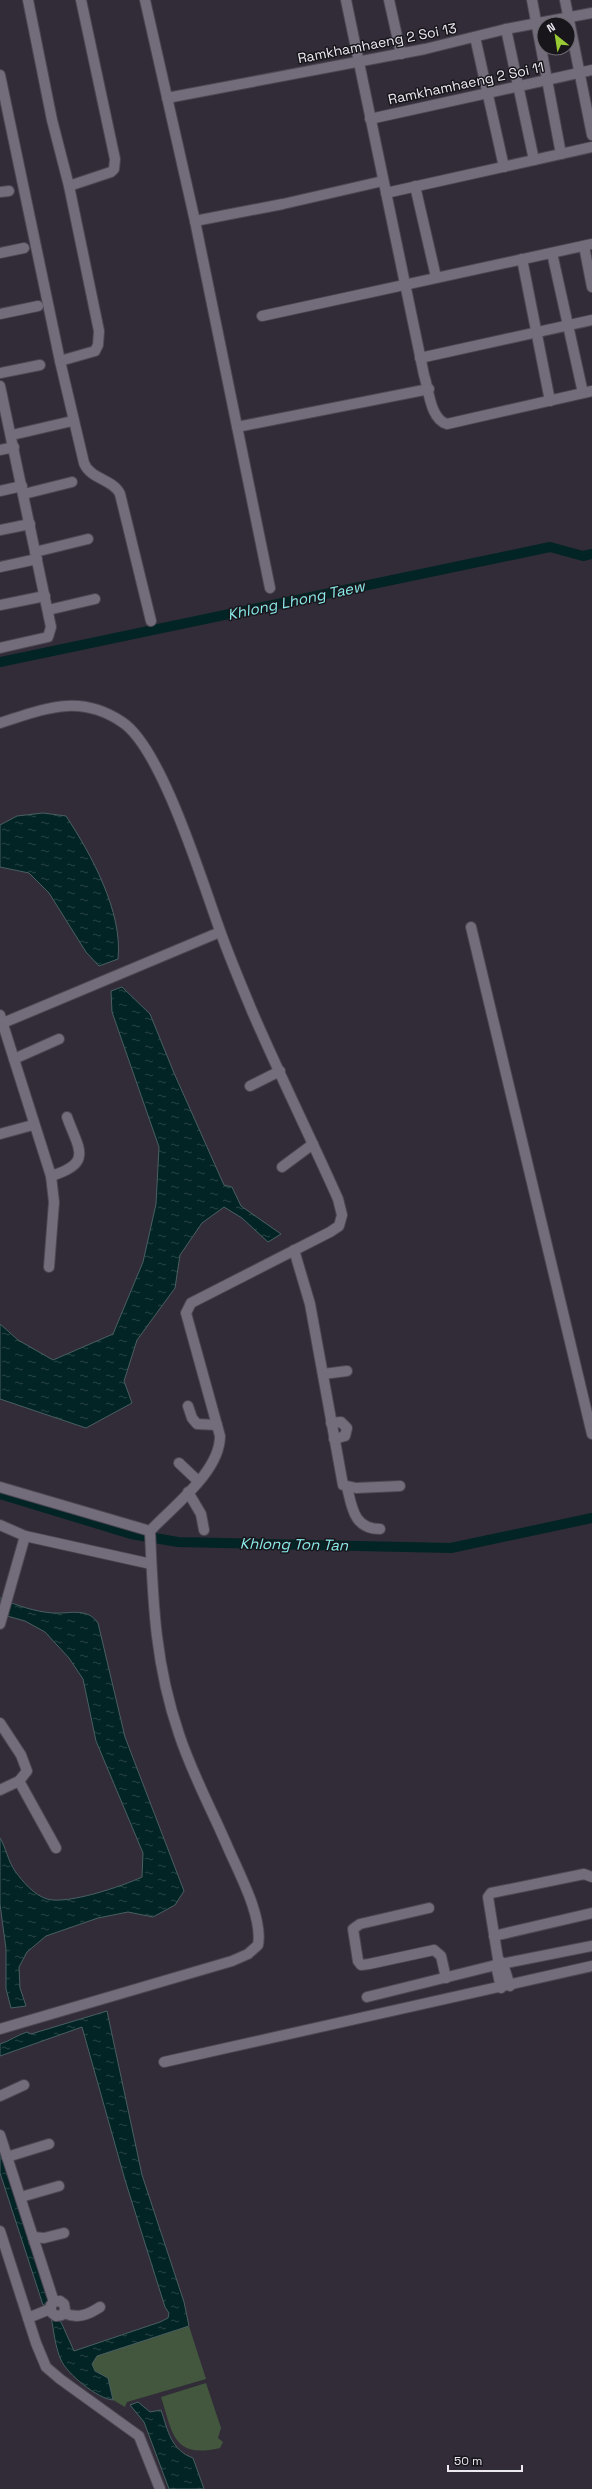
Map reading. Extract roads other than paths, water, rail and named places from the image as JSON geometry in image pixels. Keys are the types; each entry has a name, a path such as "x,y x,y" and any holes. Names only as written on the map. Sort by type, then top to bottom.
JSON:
{"street":[{"path":"28,0 52,120 69,186 99,332 98,345 95,352 60,361"},
{"path":"69,186 111,172 114,169 115,159 81,0"},
{"path":"145,0 195,221 270,588"},
{"path":"346,0 420,358 436,416 441,422 447,424 587,392 568,325 552,253"},
{"path":"389,0 401,54"},
{"path":"532,0 536,24"},
{"path":"565,0 568,16"},
{"name":"Ramkhamhaeng 2 Soi 13","path":"576,16 592,12"},
{"name":"Ramkhamhaeng 2 Soi 13","path":"166,98 401,54 506,29 536,24"},
{"path":"506,29 534,160"},
{"path":"476,37 504,167"},
{"path":"542,56 561,154"},
{"path":"576,56 592,135"},
{"name":"Ramkhamhaeng 2 Soi 11","path":"370,119 592,70"},
{"path":"0,75 60,361 86,467 115,487 120,494 152,622"},
{"path":"386,193 592,147"},
{"path":"195,221 283,204 383,181"},
{"path":"415,186 436,277"},
{"path":"262,316 405,283 588,245 592,287"},
{"path":"0,253 24,248"},
{"path":"522,259 550,401"},
{"path":"0,314 38,306"},
{"path":"420,358 592,320"},
{"path":"0,373 40,365"},
{"path":"0,386 3,411 12,435 51,627 48,637 0,648"},
{"path":"237,427 428,389"},
{"path":"12,435 68,422"},
{"path":"0,450 14,447"},
{"path":"0,491 23,490 72,482"},
{"path":"0,530 30,524"},
{"path":"0,567 88,539"},
{"path":"0,605 45,596"},
{"path":"48,610 94,599"},
{"path":"0,723 49,708 72,704 97,708 127,726 140,739 151,757 174,807 220,932 280,1071 338,1199 342,1215 339,1226 198,1298 191,1304 186,1313 217,1426 220,1448 214,1461 198,1481 150,1534 155,1633 170,1705 190,1763 244,1887 259,1928 258,1945 248,1954 232,1961 0,2029"},
{"path":"471,927 592,1434"},
{"path":"49,1267 54,1202 51,1176 33,1125 1,1019 115,978 220,932"},
{"path":"14,1059 59,1039"},
{"path":"250,1086 280,1071"},
{"path":"51,1176 69,1171 75,1166 78,1160 79,1150 67,1116"},
{"path":"0,1134 33,1125"},
{"path":"282,1167 313,1144"},
{"path":"294,1250 310,1304 342,1482 347,1487 357,1521 365,1527 380,1529"},
{"path":"323,1374 346,1370"},
{"path":"188,1406 192,1418 197,1424 217,1426"},
{"path":"331,1423 341,1422 347,1428 345,1436 334,1439"},
{"path":"179,1462 198,1481"},
{"path":"347,1487 400,1486"},
{"path":"0,1487 150,1534"},
{"path":"188,1492 201,1514 204,1530"},
{"path":"0,1525 25,1536 151,1560"},
{"path":"2,1621 25,1536"},
{"path":"0,1722 27,1767 27,1771 19,1781 0,1790"},
{"path":"19,1781 56,1848"},
{"path":"505,1987 487,1900 491,1894 584,1874 592,1877"},
{"path":"429,1908 360,1924 353,1929 358,1961 362,1965 369,1964 434,1950 441,1956 446,1978"},
{"path":"494,1936 592,1913"},
{"path":"367,1997 446,1978 499,1963 592,1946"},
{"path":"164,2062 505,1987 592,1966"},
{"path":"0,2096 24,2085"},
{"path":"0,2134 34,2237 52,2305"},
{"path":"7,2157 49,2144"},
{"path":"21,2197 59,2186"},
{"path":"0,2231 28,2318 46,2367 60,2379 139,2436 160,2489"},
{"path":"34,2237 44,2238 64,2233"},
{"path":"28,2318 52,2305 62,2302 66,2307 64,2313 75,2317 92,2312 100,2307"}],"water":[{"path":"43,813 66,816 95,866 116,922 118,959 99,966 86,952 49,893 29,873 0,867 0,825 17,816"},
{"path":"122,987 150,1014 174,1073 224,1185 232,1187 241,1206 281,1234 268,1242 242,1218 224,1207 202,1223 180,1255 175,1288 137,1340 124,1381 132,1403 86,1428 0,1399 0,1324 18,1340 53,1360 113,1334 143,1262 156,1204 159,1147 112,1012 111,991"},
{"path":"0,1598 33,1610 53,1613 84,1613 94,1618 98,1623 125,1737 184,1891 175,1905 153,1917 128,1912 98,1918 46,1936 27,1952 19,1967 20,1988 26,2006 11,2008 6,1989 6,1949 0,1904 0,1838 13,1867 25,1884 42,1897 56,1900 95,1894 142,1877 143,1853 96,1741 83,1679 69,1658 45,1632 25,1621 0,1614"},
{"path":"107,2011 142,2175 184,2302 189,2326 97,2356 92,2364 95,2371 108,2378 113,2400 107,2399 92,2391 76,2379 64,2366 57,2350 51,2317 61,2322 74,2351 160,2322 168,2318 169,2313 165,2307 125,2180 82,2027 0,2056 0,2044 23,2033 27,2032 31,2034"},
{"path":"0,2141 50,2301 43,2305 0,2173"},
{"path":"138,2402 150,2412 161,2410 168,2432 175,2445 186,2455 193,2458 204,2489 169,2489 144,2422 130,2405"}],"waterway":[{"name":"Khlong Lhong Taew","path":"0,662 550,547 583,556 592,554"},
{"name":"Khlong Ton Tan","path":"0,1494 131,1534 178,1542 451,1548 592,1518"}]}
